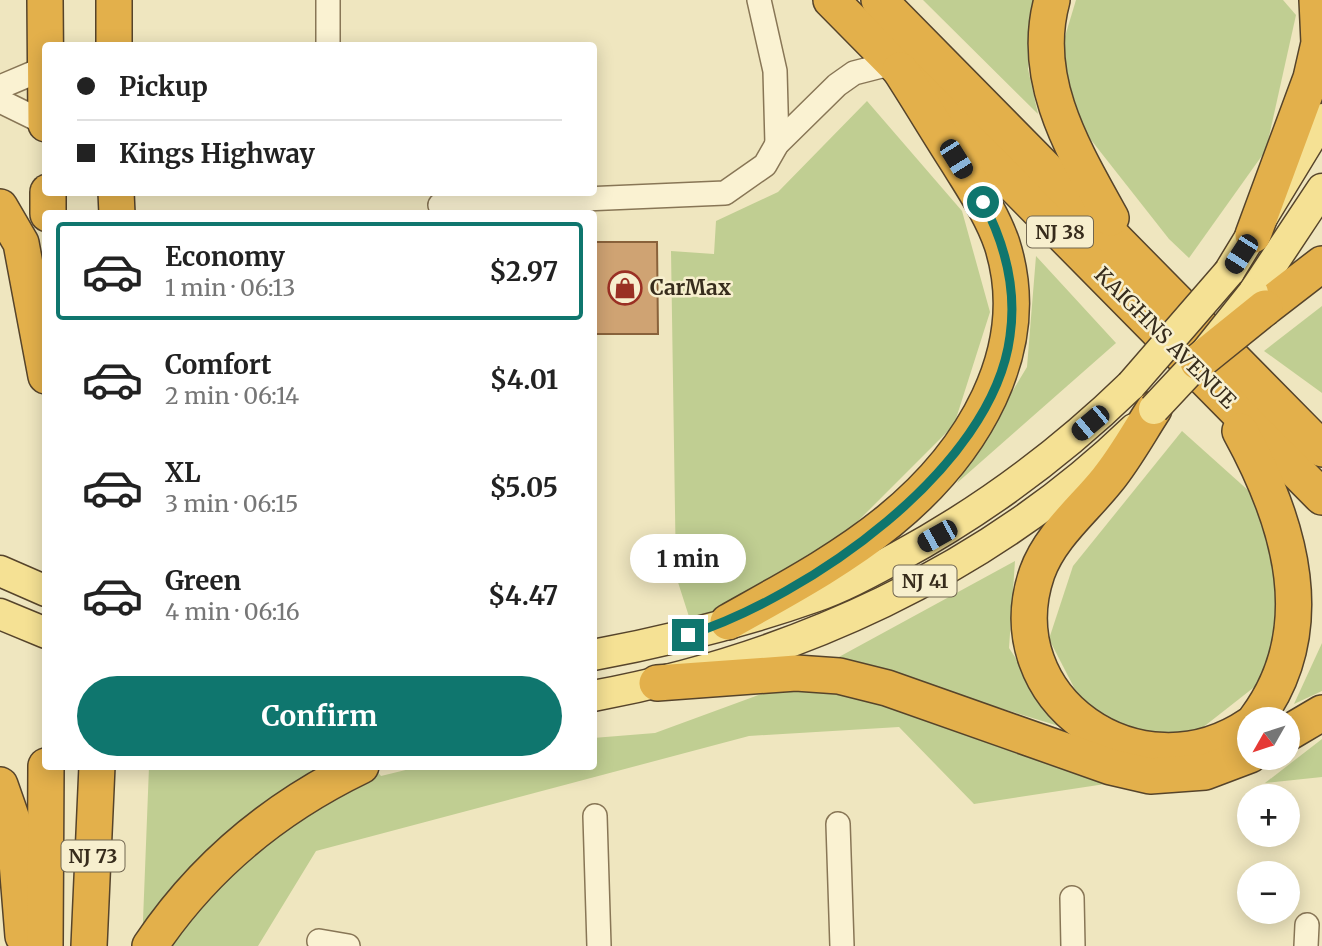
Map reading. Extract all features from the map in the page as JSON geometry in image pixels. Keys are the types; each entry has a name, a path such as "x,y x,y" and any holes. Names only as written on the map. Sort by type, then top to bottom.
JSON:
{"highway":[{"path":"45,0 45,42"},
{"path":"114,0 114,42"},
{"name":"KAIGHNS AVENUE","path":"831,0 1322,497"},
{"name":"KAIGHNS AVENUE","path":"879,0 1322,449"},
{"path":"1052,0 1045,46 1060,121 1133,258"},
{"path":"1253,235 1311,79 1319,43 1317,0"},
{"path":"728,622 836,559 914,499 978,418 1004,363 1010,336 1012,298 1001,241 983,202 897,66"},
{"path":"0,207 21,243 42,355"},
{"path":"1198,362 1259,301 1322,264"},
{"path":"1238,364 1322,416"},
{"path":"1220,394 1284,513 1298,551 1305,589 1306,614 1299,656 1280,694 1268,707"},
{"path":"1143,397 1108,479 1057,539 1038,571 1030,612 1036,654 1044,674 1070,710 1102,735 1122,745 1159,752 1180,752 1217,743 1237,731"},
{"path":"657,683 785,674 839,676 887,688 1111,766 1150,776 1205,772 1237,760"},
{"path":"1300,726 1322,713"},
{"name":"NJ 73","path":"45,946 46,770"},
{"name":"NJ 73","path":"89,946 97,770"},
{"path":"150,946 176,910 232,851 289,806 354,770"},
{"path":"0,785 14,825 23,946"}],"main road":[{"name":"NJ 41","path":"597,695 732,663 811,635 923,581 992,541 1058,493 1143,397 1253,235 1322,119"},
{"path":"1259,301 1322,189"},
{"name":"NJ 41","path":"597,654 688,635 827,591 956,525 1198,362"},
{"path":"0,571 42,589"},
{"path":"0,614 42,631"}],"street":[{"path":"328,0 328,42"},
{"path":"759,0 775,71 777,144"},
{"path":"440,205 568,206 725,193 765,164 777,144 837,85 854,73 897,66"},
{"path":"0,87 42,69"},
{"path":"0,102 42,121"},
{"path":"595,816 599,946"},
{"path":"838,824 842,946"},
{"path":"1072,898 1073,946"},
{"path":"320,941 348,946"}],"green space":[{"path":"923,0 1037,0 1028,69 1038,114"},
{"path":"1076,0 1283,0 1296,15 1266,150 1189,258 1169,239 1084,131 1060,53"},
{"path":"867,101 962,211 990,312 954,425 821,558 692,626 676,576 671,251 714,254 716,221 778,192"},
{"path":"1036,256 1116,343 957,483 1027,367"},
{"path":"1322,306 1322,393 1264,351"},
{"path":"1182,431 1259,500 1285,614 1262,681 1197,732 1137,734 1084,707 1049,639 1073,566"},
{"path":"1015,561 1009,648 1062,727 837,658"},
{"path":"1322,643 1322,691 1294,704"},
{"path":"814,680 1125,781 974,804 899,727 749,736 316,851 258,946 142,946 149,770 376,770 381,776 406,770 597,770 597,738 655,733 772,690"},
{"path":"1322,739 1322,777 1265,783 1282,770 1300,770 1300,756"}],"building":[{"name":"CarMax","path":"597,242 657,242 658,334 597,334"}],"place":[{"name":"CarMax","path":"625,288"}],"route":[{"path":"688,635 728,622 808,577 864,540 914,499 939,471 978,418 993,392 1004,363 1012,310 1007,262 993,221 983,202"}]}
